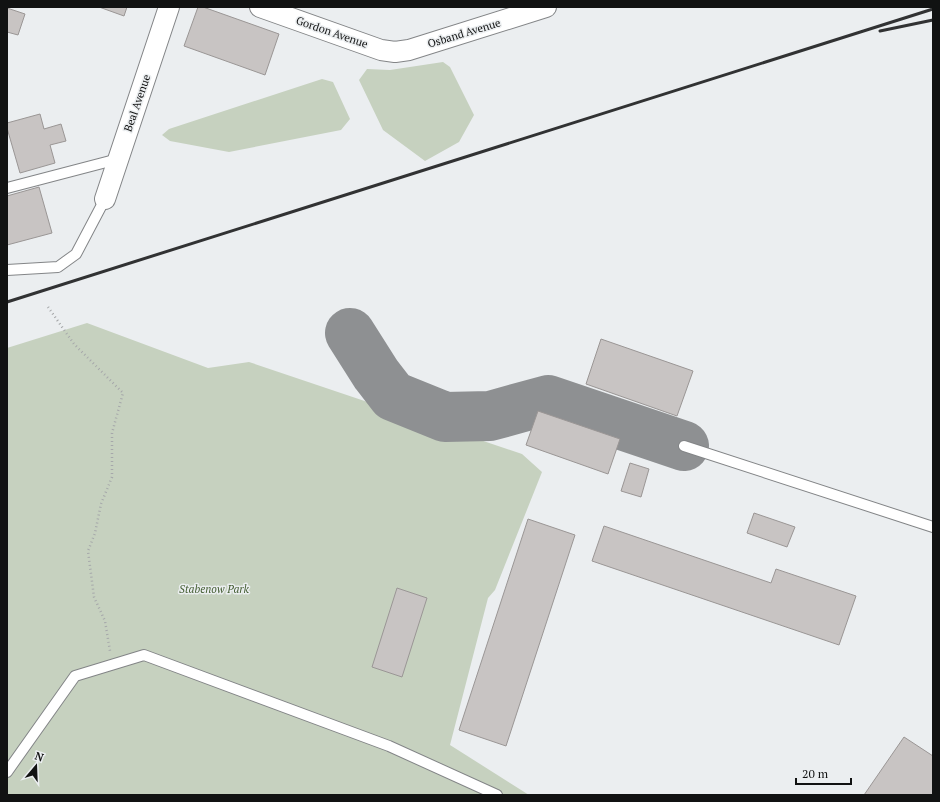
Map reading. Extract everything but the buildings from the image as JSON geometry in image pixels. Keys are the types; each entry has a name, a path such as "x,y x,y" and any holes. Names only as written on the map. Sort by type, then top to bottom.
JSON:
{"street":[{"name":"Beal Avenue","path":"105,200 169,7"},
{"name":"Gordon Avenue","path":"260,7 381,50"},
{"name":"Osband Avenue","path":"381,50 395,52 409,50 546,7"}],"lane":[{"path":"7,188 118,159"},
{"path":"7,270 58,267 76,254 105,200"},
{"path":"684,446 933,527"},
{"path":"7,772 75,676 144,655 389,746 497,795"}],"path":[{"path":"48,307 74,344 124,393 112,432 112,477 88,551 94,597 105,621 112,665"}],"green space":[{"path":"443,62 450,67 474,115 459,142 425,161 383,130 359,80 367,69 390,70"},
{"path":"322,79 333,82 350,119 341,130 229,152 170,141 162,135 169,129"},
{"name":"Stabenow Park","path":"87,323 208,368 249,362 522,454 542,472 495,590 488,598 450,745 529,795 7,795 7,348"}],"taxiway":[{"path":"350,333 376,374 393,396 445,417 490,416 548,400 684,446"}],"railway":[{"path":"7,302 933,9"},
{"path":"880,31 933,20"}]}
